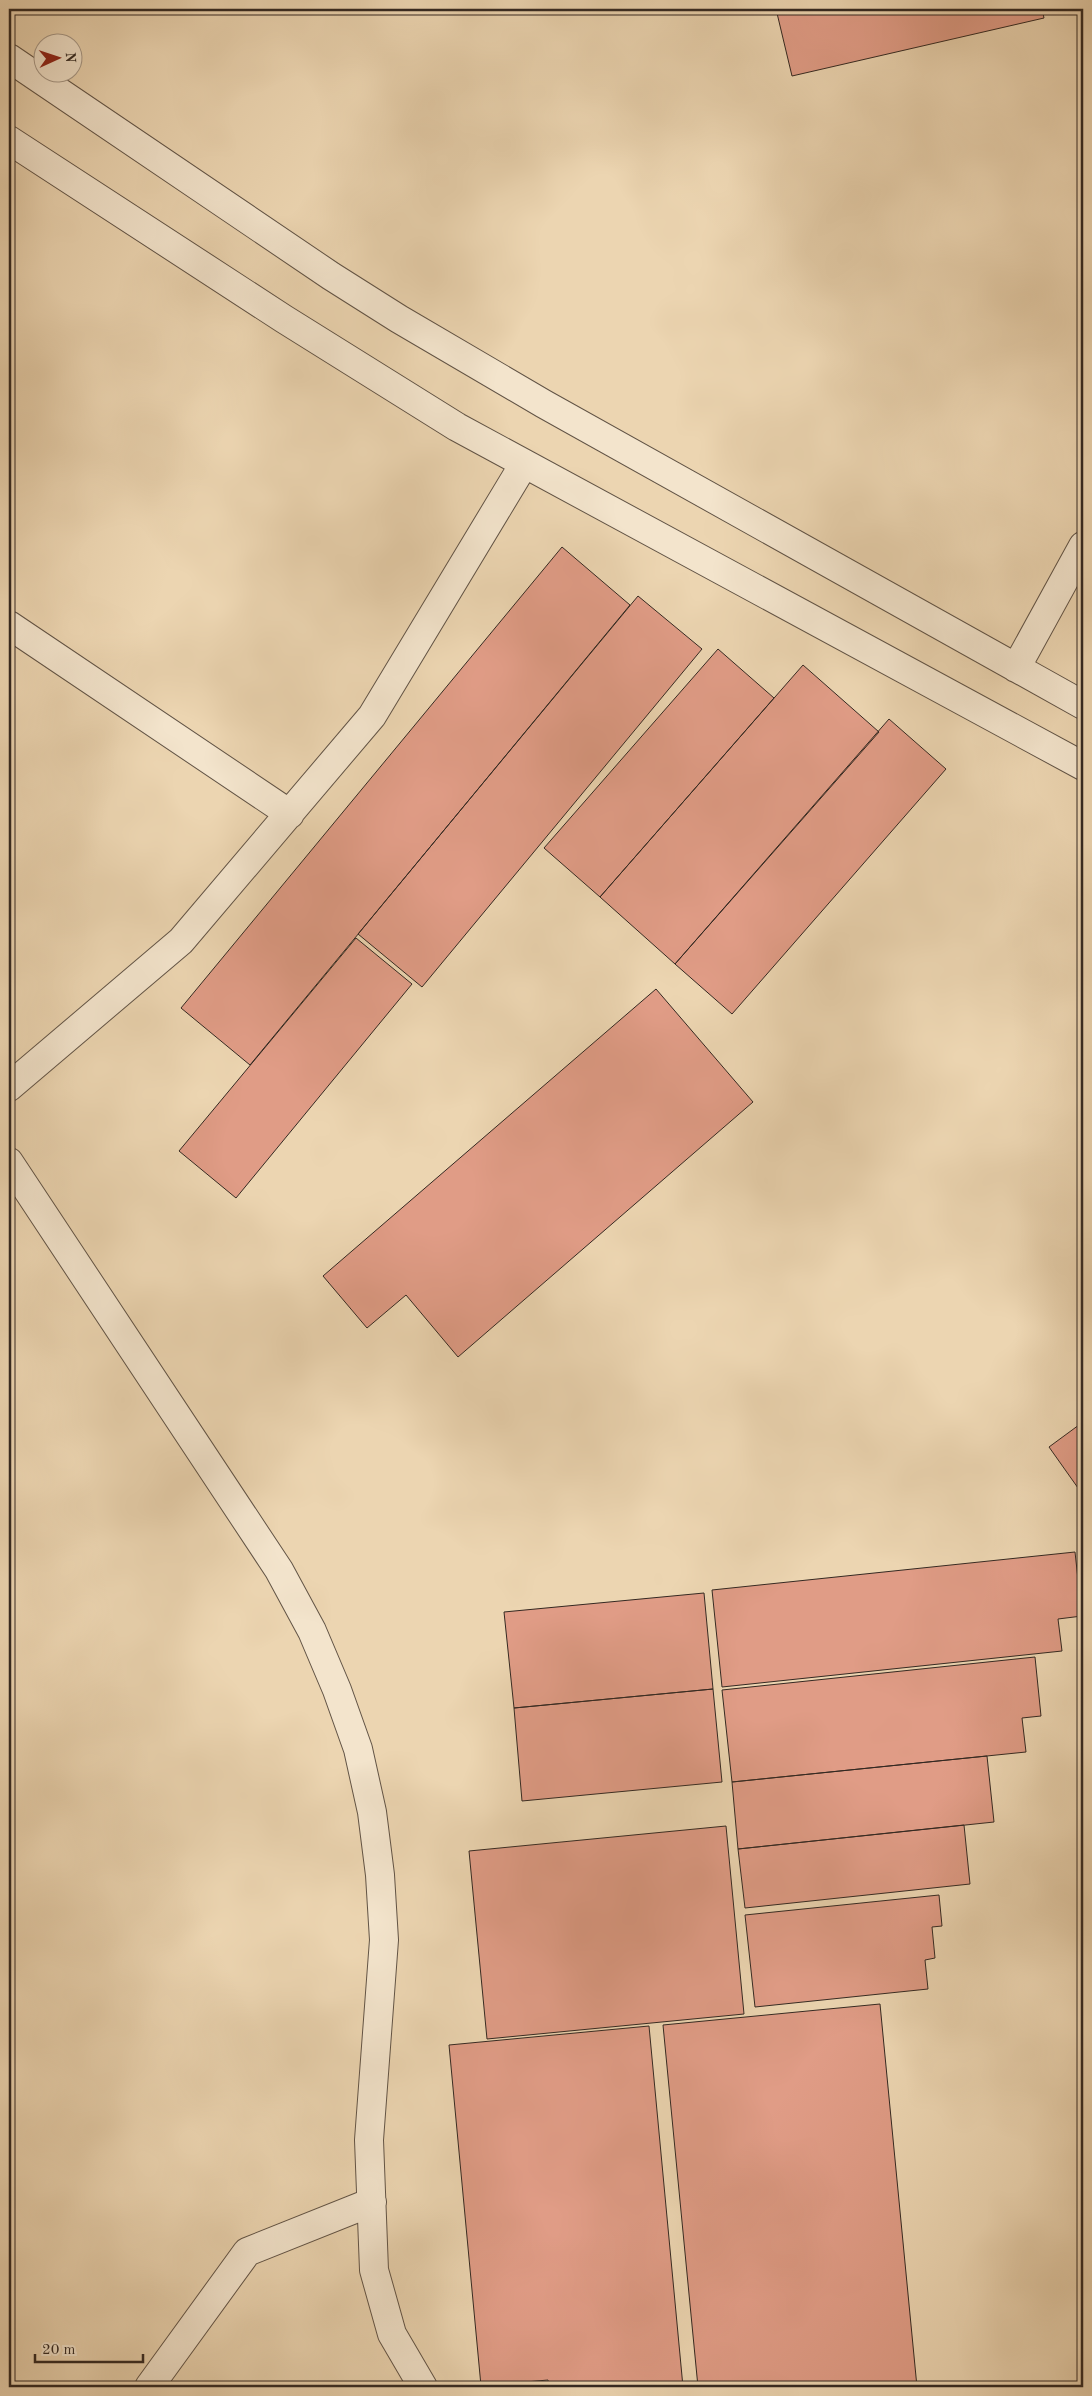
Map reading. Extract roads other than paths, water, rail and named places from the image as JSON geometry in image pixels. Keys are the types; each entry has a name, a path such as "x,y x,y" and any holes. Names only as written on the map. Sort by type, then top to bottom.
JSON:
{"street":[{"path":"9,58 399,320 544,404 1083,705"},
{"path":"9,140 284,319 457,427 1083,766"},
{"path":"9,1087 181,941 372,716 524,464"},
{"path":"1016,668 1083,546"},
{"path":"9,625 290,814"},
{"path":"9,1162 279,1570 312,1631 358,1749 372,1812 380,1875 384,1940 369,2140 374,2270 392,2334 423,2387"},
{"path":"149,2387 247,2252 372,2202"}]}
